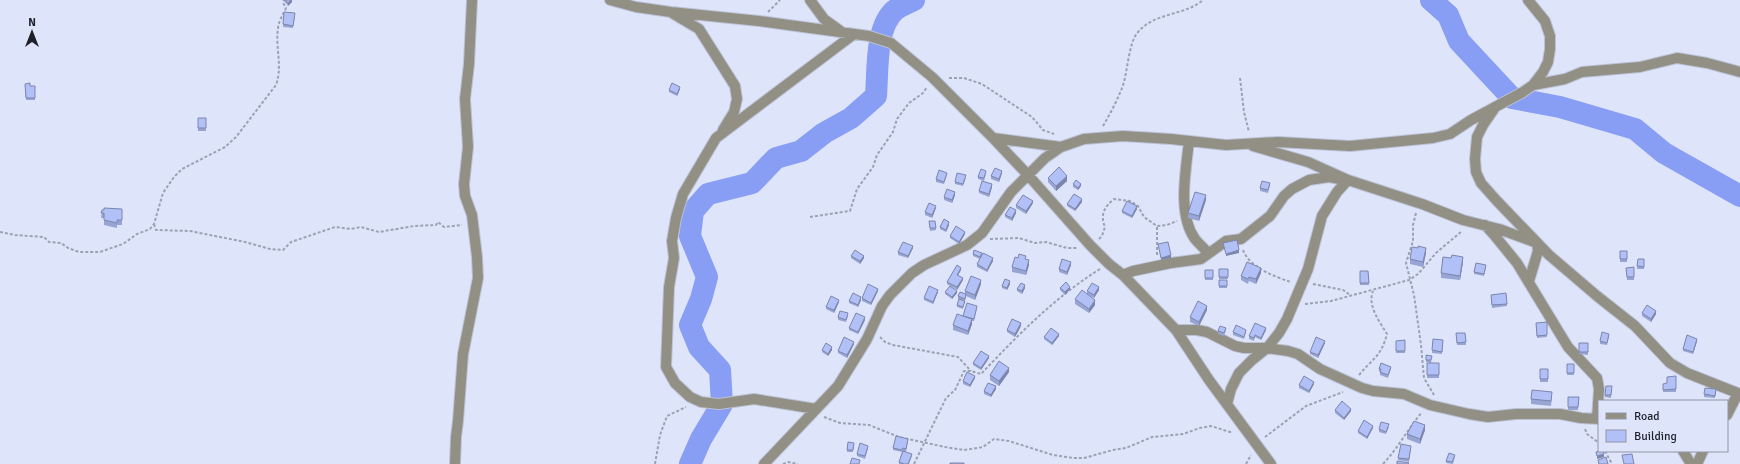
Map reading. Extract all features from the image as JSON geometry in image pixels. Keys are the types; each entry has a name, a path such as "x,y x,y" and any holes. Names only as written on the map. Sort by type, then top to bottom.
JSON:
{"street":[{"path":"455,464 463,354 478,278 478,257 474,224 465,196 464,184 468,147 465,99 469,64 472,0"},
{"path":"610,0 636,7 671,12 759,21 869,36 891,43 932,78 993,138 1028,175 1063,216 1176,330 1270,464"},
{"path":"810,0 812,5 824,19 849,34"},
{"path":"764,464 838,386 852,366 872,329 882,306 899,284 924,265 967,245 977,237 993,219 1011,192 1045,158 1061,147 1073,142 1096,137 1150,137 1210,144 1302,143 1350,146 1433,138 1450,134 1533,85 1543,72 1548,62 1550,36 1545,21 1528,0"},
{"path":"671,12 699,30 735,86 737,99 734,112 721,134"},
{"path":"816,410 754,399 719,404 701,402 690,397 675,383 666,367 669,287 674,258 672,241 676,218 683,194 716,138 849,34"},
{"path":"1533,85 1565,80 1582,72 1640,67 1677,58 1707,63 1740,72"},
{"path":"1494,109 1477,137 1475,154 1476,172 1481,183 1537,243 1579,282 1635,326 1670,363 1687,373 1739,393 1728,413"},
{"path":"993,138 1061,147"},
{"path":"1189,141 1184,183 1186,219 1195,239 1208,252"},
{"path":"1241,144 1288,155 1308,162 1348,180 1417,202 1481,225 1499,228 1537,243"},
{"path":"1123,275 1133,271 1171,263 1201,259 1208,252 1226,241 1241,239 1270,216 1284,196 1292,189 1309,180 1329,177 1348,180"},
{"path":"1227,404 1231,388 1239,374 1255,356 1267,348 1279,333 1302,285 1322,216 1337,192 1348,180"},
{"path":"1481,225 1508,252 1529,281 1550,320 1568,347 1596,378 1599,389 1599,400"},
{"path":"1529,281 1538,251 1537,243"},
{"path":"1176,330 1197,330 1207,332 1235,346 1244,348 1267,348 1298,354 1320,369 1362,388 1373,391 1404,394 1440,407 1480,416 1560,414 1581,418 1598,419"},
{"path":"1684,452 1691,464"},
{"path":"1696,464 1702,452"}],"path":[{"path":"0,232 44,238 49,242 61,243 72,250 92,253 100,252 123,244 137,234 150,228 154,224 163,193 174,177 182,168 225,147 236,137 276,85 280,74 278,28 280,18 286,8 283,4 284,0"},
{"path":"1096,137 1123,87 1137,32 1157,18 1178,13 1198,4 1203,0"},
{"path":"810,216 850,211 857,189 873,167 877,155 894,132 897,119 909,103 923,93 932,78 964,78 982,84 1032,117 1043,130 1073,142"},
{"path":"1240,78 1244,112 1252,143"},
{"path":"1383,464 1398,446 1412,424 1423,412 1429,408 1440,407 1424,378 1420,332 1414,295 1409,280 1406,263 1412,241 1412,225 1417,202"},
{"path":"154,224 156,230 190,231 245,242 270,250 283,250 291,242 335,227 361,227 379,232 414,226 436,225 438,222 444,227 474,224"},
{"path":"1293,306 1331,301 1409,280 1418,274 1436,253 1457,234 1468,227 1481,225"},
{"path":"1147,269 1157,255 1157,226"},
{"path":"1241,239 1243,252 1250,262 1277,276 1302,285 1312,283 1324,285 1343,290 1350,295"},
{"path":"914,464 946,398 955,390 964,371 971,371 981,374 1018,334 1085,279 1109,264"},
{"path":"872,329 885,342 893,345 958,357 971,371"},
{"path":"655,464 660,435 667,416 701,402"},
{"path":"816,410 821,416 840,423 869,425 899,437 945,448 964,450 983,447 994,439 1009,441 1053,455 1073,458 1084,458 1126,448 1152,436 1184,434 1200,428 1212,426 1230,432 1237,430 1242,424"},
{"path":"1581,418 1587,434 1598,443"},
{"path":"1606,452 1612,464"},
{"path":"783,464 788,462 798,464"}],"building":[{"path":"284,12 295,13 293,26 283,24"},
{"path":"30,83 30,86 35,86 35,98 26,98 25,84"},
{"path":"672,83 680,87 677,94 669,90"},
{"path":"198,118 206,118 206,128 198,128"},
{"path":"1059,167 1067,176 1056,186 1048,178"},
{"path":"995,168 1002,171 999,179 991,176"},
{"path":"981,169 986,171 984,178 978,177"},
{"path":"939,170 947,173 944,182 936,179"},
{"path":"957,173 966,175 963,184 955,182"},
{"path":"1076,180 1081,184 1078,188 1073,184"},
{"path":"982,181 992,184 989,194 979,191"},
{"path":"1262,181 1270,183 1268,190 1260,188"},
{"path":"947,189 955,192 952,200 944,197"},
{"path":"1195,192 1206,195 1199,216 1188,213"},
{"path":"1074,194 1082,199 1075,209 1067,204"},
{"path":"1023,195 1033,201 1026,211 1016,205"},
{"path":"1127,201 1137,206 1132,216 1122,211"},
{"path":"929,203 936,206 932,215 925,212"},
{"path":"1010,207 1016,210 1012,218 1005,215"},
{"path":"104,208 122,209 122,220 117,220 117,223 104,220 104,213 101,213"},
{"path":"944,219 949,222 946,230 940,227"},
{"path":"929,221 935,221 936,228 930,228"},
{"path":"956,226 965,232 959,242 950,236"},
{"path":"1237,240 1239,250 1226,254 1223,243"},
{"path":"903,242 913,246 908,256 898,252"},
{"path":"1168,242 1171,255 1161,258 1158,244"},
{"path":"1418,246 1426,248 1423,262 1410,259 1412,247 1418,248"},
{"path":"855,250 864,256 860,261 851,256"},
{"path":"974,250 982,253 980,257 973,254"},
{"path":"1620,251 1627,251 1627,259 1620,259"},
{"path":"983,253 993,258 987,270 977,264"},
{"path":"1019,254 1026,256 1025,259 1029,260 1026,271 1012,267 1015,257 1018,258"},
{"path":"1452,255 1463,257 1460,276 1441,273 1443,257 1451,258"},
{"path":"1062,259 1071,262 1067,272 1059,269"},
{"path":"1638,259 1644,259 1644,267 1637,266"},
{"path":"1247,262 1261,268 1256,279 1249,277 1248,279 1241,276"},
{"path":"1476,263 1486,265 1484,274 1474,272"},
{"path":"957,265 961,268 957,275 963,278 957,287 947,282"},
{"path":"1634,267 1634,277 1627,277 1626,268"},
{"path":"1219,269 1228,269 1228,277 1219,277"},
{"path":"1205,270 1213,270 1213,278 1205,278"},
{"path":"1360,271 1368,271 1369,283 1360,283"},
{"path":"971,276 981,280 975,295 965,291"},
{"path":"1005,279 1010,281 1007,288 1002,286"},
{"path":"1219,280 1227,280 1227,286 1219,286"},
{"path":"1066,282 1070,287 1065,292 1060,288"},
{"path":"1021,283 1025,285 1022,291 1017,289"},
{"path":"1092,283 1099,287 1094,295 1087,291"},
{"path":"868,284 878,289 871,303 862,298"},
{"path":"929,286 938,290 933,302 924,298"},
{"path":"950,286 957,291 952,297 945,292"},
{"path":"1082,290 1095,300 1089,309 1075,299"},
{"path":"960,292 966,294 965,299 958,296"},
{"path":"853,293 861,297 858,305 849,301"},
{"path":"1506,293 1507,304 1492,305 1491,295"},
{"path":"831,296 839,300 834,310 826,307"},
{"path":"959,299 965,301 963,307 957,305"},
{"path":"1198,301 1207,306 1199,322 1190,317"},
{"path":"967,303 977,306 974,319 963,316"},
{"path":"1647,305 1656,311 1651,319 1642,313"},
{"path":"840,311 848,313 846,320 838,317"},
{"path":"856,313 865,317 858,332 849,328"},
{"path":"957,314 972,319 968,331 953,325"},
{"path":"1012,319 1021,323 1015,334 1007,330"},
{"path":"1547,322 1547,335 1537,336 1536,323"},
{"path":"1255,323 1266,328 1261,338 1255,335 1254,338 1249,336"},
{"path":"1236,325 1246,330 1244,337 1233,332"},
{"path":"1220,326 1226,328 1224,333 1218,331"},
{"path":"1051,328 1059,334 1052,343 1044,337"},
{"path":"1602,332 1609,334 1607,343 1600,341"},
{"path":"1456,333 1465,333 1466,342 1457,343"},
{"path":"1687,335 1697,339 1693,352 1683,349"},
{"path":"844,337 854,342 847,355 838,351"},
{"path":"1316,337 1325,341 1318,355 1310,352"},
{"path":"1433,339 1443,340 1442,352 1432,350"},
{"path":"1405,340 1405,351 1396,351 1396,341"},
{"path":"826,343 832,347 828,354 822,350"},
{"path":"1579,343 1588,343 1588,352 1579,352"},
{"path":"981,351 989,356 981,368 973,363"},
{"path":"1426,355 1432,356 1431,360 1426,360"},
{"path":"999,361 1009,368 999,381 990,375"},
{"path":"1381,363 1391,367 1388,375 1380,372 1381,369 1379,369"},
{"path":"1427,363 1439,363 1439,375 1427,375"},
{"path":"1567,364 1574,364 1574,373 1567,373"},
{"path":"1540,369 1548,369 1548,379 1540,379"},
{"path":"967,372 975,376 970,385 963,381"},
{"path":"1304,376 1314,382 1309,391 1299,385"},
{"path":"1676,376 1676,389 1663,390 1663,384 1667,383 1667,377"},
{"path":"988,383 996,386 991,395 984,391"},
{"path":"1606,386 1612,386 1611,395 1605,395"},
{"path":"1705,388 1716,389 1715,396 1704,394"},
{"path":"1532,390 1552,392 1551,401 1531,399"},
{"path":"1568,397 1579,397 1578,407 1568,407"},
{"path":"1342,401 1351,409 1344,418 1335,410"},
{"path":"1364,420 1373,426 1367,437 1358,431"},
{"path":"1414,421 1425,425 1420,439 1407,434"},
{"path":"1381,422 1389,424 1386,432 1379,429"},
{"path":"896,436 908,439 906,449 903,448 902,450 893,448"},
{"path":"848,442 854,443 853,450 847,450"},
{"path":"860,443 868,446 865,456 857,454"},
{"path":"1401,444 1411,446 1409,459 1398,458"},
{"path":"903,451 912,454 908,464 899,462"},
{"path":"1596,452 1603,452 1604,454 1597,456"},
{"path":"1449,453 1455,455 1452,462 1446,461"},
{"path":"1632,454 1634,464 1624,464 1622,455"},
{"path":"1606,457 1608,464 1599,464 1598,460"},
{"path":"852,458 860,460 859,464 850,464"},
{"path":"1397,461 1409,463 1397,464"},
{"path":"964,463 964,464 950,464"}],"waterway":[{"path":"690,464 701,439 722,404 720,370 699,347 690,325 701,299 707,277 690,236 693,211 708,194 752,183 776,158 801,151 824,133 851,118 876,96 879,50 884,27 895,10 914,0"},
{"path":"1431,0 1448,15 1459,41 1512,98 1560,107 1635,129 1664,153 1740,196"}]}
